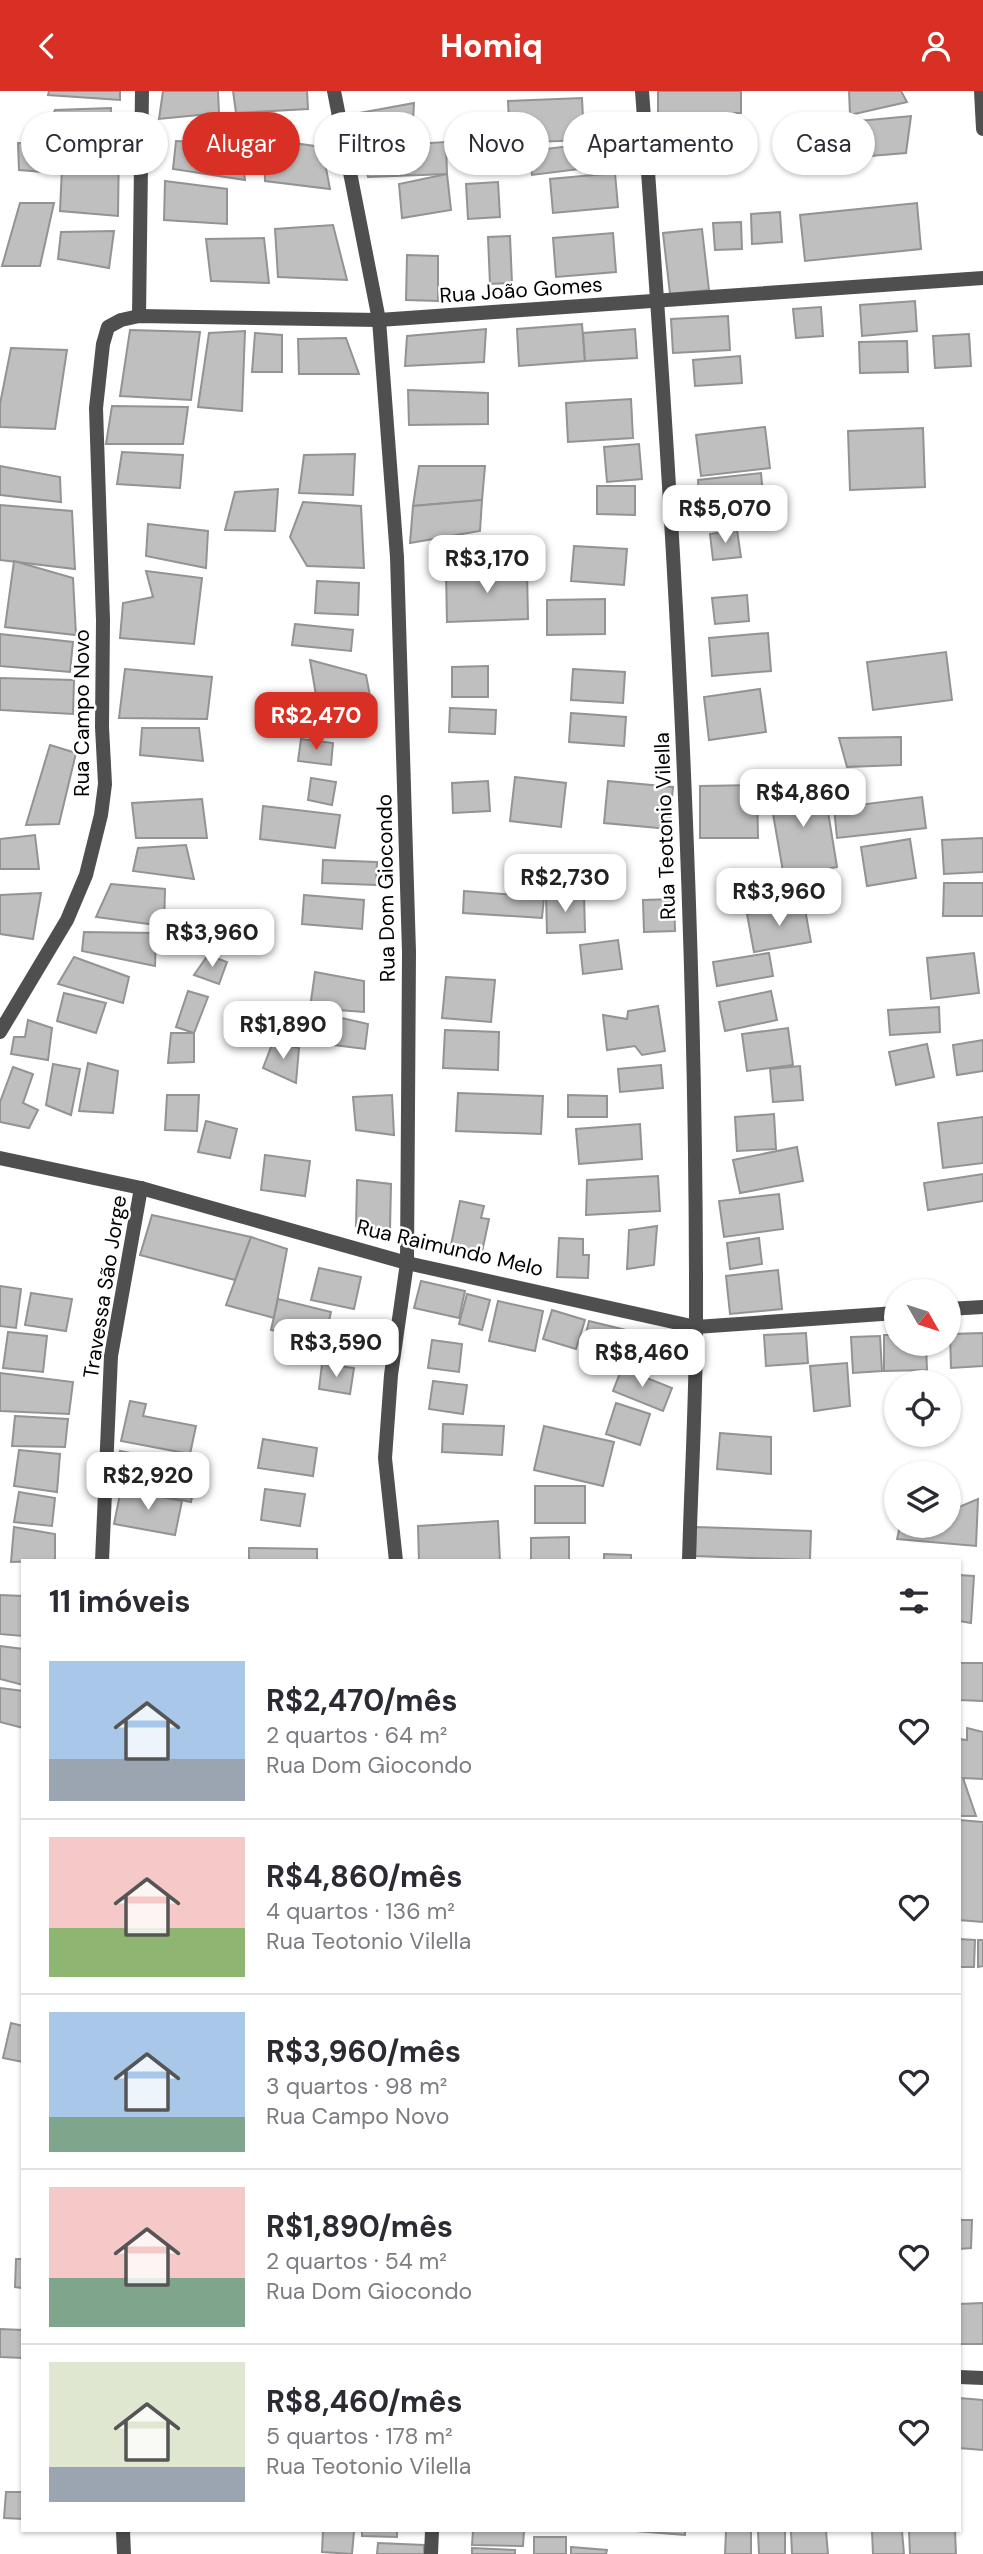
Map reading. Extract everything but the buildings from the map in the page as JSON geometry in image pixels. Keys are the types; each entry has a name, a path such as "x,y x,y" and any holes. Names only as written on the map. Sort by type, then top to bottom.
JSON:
{"street":[{"path":"139,316 142,91"},
{"name":"Rua Dom Giocondo","path":"334,91 379,320 398,584 409,952 407,1263 391,1375 385,1458 396,1559"},
{"name":"Rua Teotonio Vilella","path":"642,91 658,302 680,676 692,970 696,1327 689,1559"},
{"path":"981,91 983,129"},
{"name":"Rua João Gomes","path":"100,371 108,327 121,320 139,316 379,320 983,278"},
{"name":"Rua Campo Novo","path":"0,1032 67,920 86,875 101,815 105,784 102,727 103,620 96,408 100,371"},
{"name":"Rua Raimundo Melo","path":"0,1159 141,1188 407,1263 696,1327 884,1314"},
{"name":"Travessa São Jorge","path":"102,1559 111,1356 141,1188"},
{"path":"961,1309 983,1307"},
{"path":"961,2377 983,2378"},
{"path":"123,2532 124,2554"},
{"path":"431,2554 432,2532"}]}
